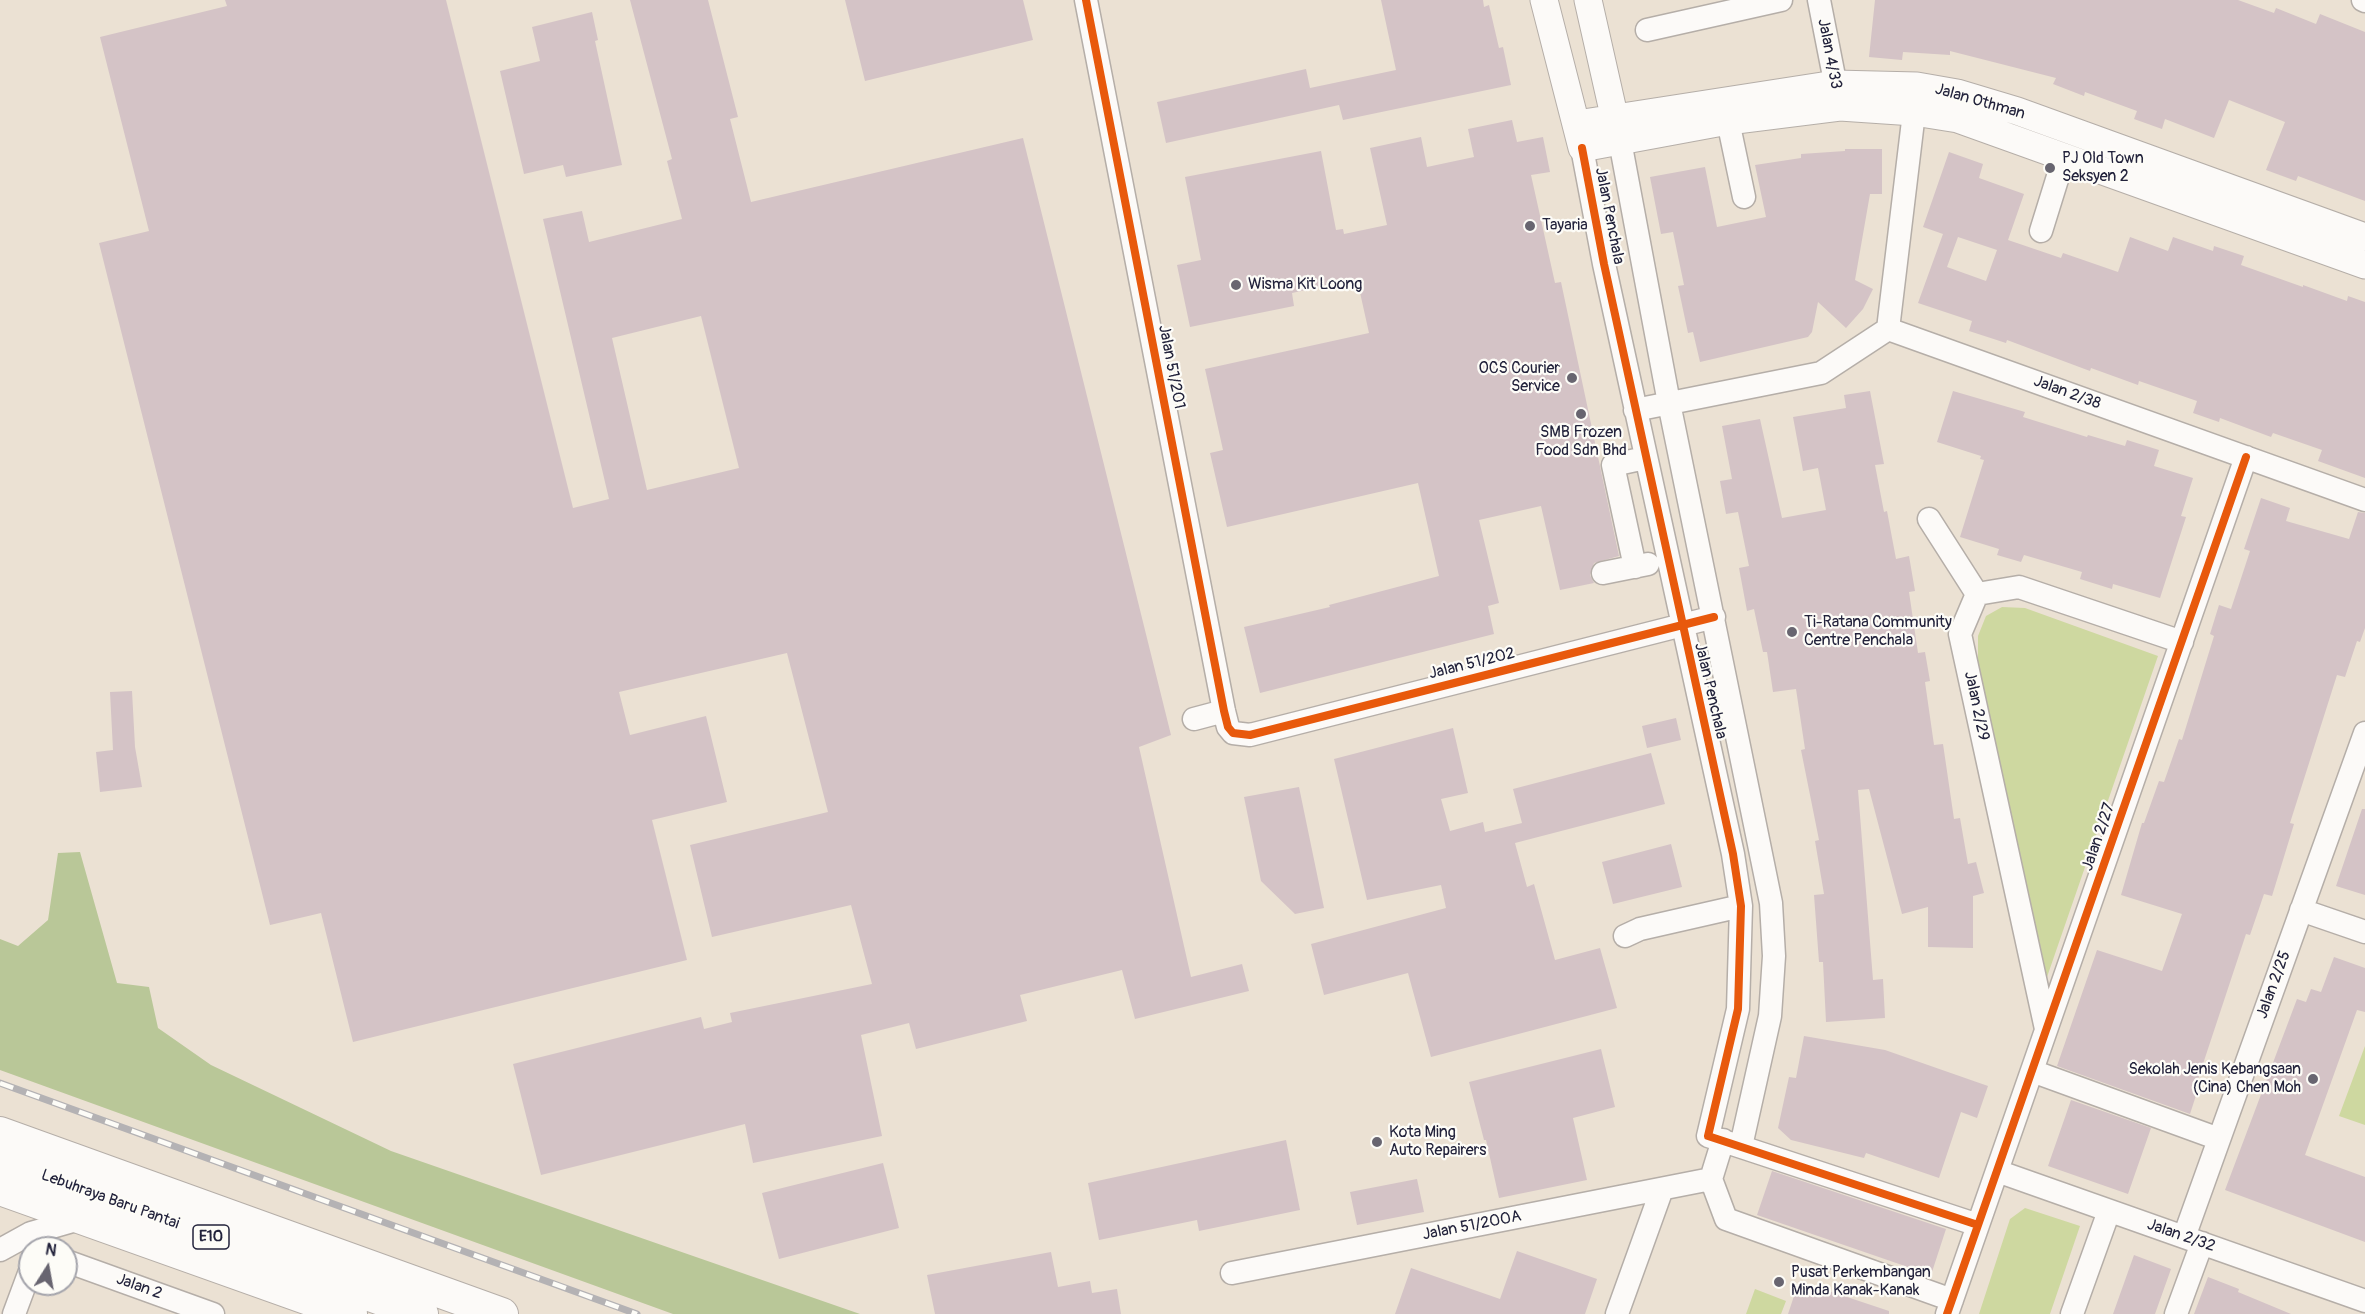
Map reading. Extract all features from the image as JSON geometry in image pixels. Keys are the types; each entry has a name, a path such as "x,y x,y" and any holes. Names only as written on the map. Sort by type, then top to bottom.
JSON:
{"highway":[{"path":"0,1133 502,1314"},
{"name":"Lebuhraya Baru Pantai","path":"0,1161 422,1314"},
{"name":"Lebuhraya Baru Pantai","path":"0,1189 351,1314"}],"main road":[{"name":"Jalan Penchala","path":"1544,0 1580,136"},
{"name":"Jalan Penchala","path":"1588,0 1617,129"},
{"name":"Jalan Othman","path":"1580,136 1838,95 1916,99 1957,93 2017,111 2365,237"},
{"name":"Jalan Othman","path":"1617,129 1728,122 1838,95"},
{"name":"Jalan Othman","path":"1916,99 1958,119 2365,266"}],"street":[{"name":"Jalan 51/201","path":"1086,0 1224,711 1228,727 1237,735"},
{"path":"1647,30 1780,0"},
{"name":"Jalan 4/33","path":"1819,0 1838,95"},
{"path":"1635,410 1821,373 1888,329 1916,99"},
{"path":"1728,122 1744,197"},
{"name":"Jalan Penchala","path":"1617,129 1669,403 1762,852 1770,903 1774,956 1770,1016 1711,1179"},
{"name":"Jalan Penchala","path":"1580,136 1645,458 1733,854 1741,906 1738,1008 1724,1141"},
{"path":"2041,231 2064,157"},
{"name":"Jalan 2/38","path":"1888,329 2365,500"},
{"name":"Jalan 2/27","path":"1950,1307 2246,457"},
{"path":"1635,567 1613,465 1645,458"},
{"path":"1929,519 1977,594 2019,587 2182,642"},
{"path":"1604,573 1667,560"},
{"name":"Jalan 2/29","path":"1977,594 1960,634 2046,1030"},
{"name":"Jalan 51/202","path":"1237,735 1283,727 1714,617"},
{"path":"1194,719 1224,711"},
{"name":"Jalan 2/25","path":"2176,1314 2219,1139 2365,733"},
{"path":"1625,936 1640,929 1741,906"},
{"path":"2301,910 2365,932"},
{"path":"2032,1071 2219,1139"},
{"path":"1724,1141 1978,1225"},
{"name":"Jalan 2/32","path":"1997,1171 2365,1301"},
{"path":"1711,1179 1726,1219 1950,1307"},
{"name":"Jalan 51/200A","path":"1232,1273 1711,1179"},
{"path":"1617,1314 1662,1189"},
{"path":"2072,1314 2109,1211"},
{"path":"15,1246 83,1218"},
{"name":"Jalan 2","path":"78,1265 213,1314"},
{"path":"14,1314 21,1296"}],"green space":[{"path":"2002,607 2025,608 2158,656 2047,977 1978,665 1978,636 1986,616"},
{"path":"80,852 117,983 149,987 158,1028 211,1065 391,1151 860,1314 673,1314 0,1070 0,939 18,946 48,920 58,853"},
{"path":"2365,1046 2365,1125 2339,1116"},
{"path":"2025,1208 2080,1226 2050,1314 1979,1314 2010,1219"},
{"path":"1755,1289 1786,1301 1781,1314 1746,1314"}],"building":[{"path":"225,0 446,0 573,508 609,499 543,219 582,211 589,242 682,219 667,161 672,159 630,0 708,0 738,117 730,119 751,202 1023,138 1171,735 1139,747 1191,977 1242,964 1249,991 1135,1019 1122,970 1020,995 1027,1021 916,1049 909,1023 861,1035 882,1136 753,1163 745,1124 541,1175 513,1064 701,1017 704,1029 732,1022 730,1013 872,984 851,905 712,937 690,845 828,812 787,653 619,692 630,735 706,716 727,802 652,820 687,960 353,1042 321,913 270,925 99,243 149,231 100,37 227,6","holes":["701,316 739,468 647,490 612,338"]},
{"path":"845,0 1023,0 1033,40 865,81"},
{"path":"1381,0 1483,0 1484,7 1489,5 1499,48 1503,47 1511,85 1343,120 1339,105 1166,143 1157,102 1306,69 1310,88 1396,70"},
{"path":"1875,0 2238,0 2274,13 2276,8 2316,24 2320,14 2365,32 2365,201 2298,176 2296,181 2266,170 2285,122 2229,100 2214,138 2165,119 2162,129 2134,119 2137,111 2085,92 2084,96 2053,84 2056,78 1950,51 1950,55 1903,52 1902,60 1869,57"},
{"path":"592,12 598,40 595,41 622,165 566,177 563,165 524,174 500,71 540,61 532,27"},
{"path":"1512,120 1517,142 1543,137 1550,172 1531,175 1555,283 1561,282 1619,556 1594,563 1590,575 1594,583 1560,590 1541,506 1479,520 1499,603 1488,606 1494,634 1260,693 1244,627 1330,607 1329,605 1439,576 1418,483 1227,527 1210,453 1223,450 1205,369 1369,333 1357,279 1292,293 1294,306 1190,327 1177,265 1201,260 1185,177 1321,151 1336,230 1343,229 1344,234 1387,225 1370,148 1421,137 1427,167 1474,157 1468,129"},
{"path":"1845,149 1882,149 1882,194 1870,194 1855,280 1873,289 1863,309 1846,328 1818,302 1812,332 1808,337 1700,362 1693,332 1688,333 1678,286 1684,285 1673,232 1661,234 1650,177 1705,167 1717,227 1766,217 1755,165 1801,158 1801,154 1845,151"},
{"path":"1949,152 1983,164 1979,178 2024,194 2008,240 2061,258 2063,253 2118,272 2130,237 2168,251 2173,237 2213,251 2214,246 2244,256 2241,265 2303,287 2303,285 2347,301 2348,296 2365,302 2365,478 2318,461 2322,450 2273,433 2271,437 2220,418 2219,422 2193,413 2197,401 2139,381 2138,385 2091,368 2090,371 2007,340 2006,343 1969,331 1972,321 1918,303 1943,234 1923,227","holes":["1958,237 1997,250 1986,281 1947,267"]},
{"path":"1870,391 1884,464 1875,465 1884,512 1887,511 1896,559 1909,556 1915,591 1909,592 1918,653 1925,652 1930,681 1925,682 1934,745 1943,744 1954,819 1960,818 1968,864 1976,862 1984,893 1973,896 1973,948 1928,947 1928,907 1902,914 1869,789 1858,790 1873,980 1883,979 1885,1018 1826,1022 1823,962 1819,962 1814,895 1824,894 1815,841 1819,840 1801,750 1805,749 1796,689 1773,692 1767,652 1763,652 1754,609 1747,611 1739,568 1749,566 1738,512 1726,514 1720,481 1732,479 1722,426 1760,419 1782,518 1826,510 1818,468 1803,471 1793,417 1846,408 1844,395"},
{"path":"1953,391 2025,412 2023,417 2087,437 2088,435 2125,446 2127,440 2159,450 2154,466 2193,478 2181,516 2186,517 2160,598 2113,584 2112,589 2080,579 2082,572 2024,555 2021,562 1997,555 1999,549 1960,537 1984,460 1980,459 1981,456 1937,442"},
{"path":"2261,498 2290,508 2286,521 2349,539 2358,512 2365,513 2365,628 2360,642 2357,641 2345,677 2337,675 2290,823 2294,824 2272,896 2264,894 2250,935 2246,934 2198,1079 2201,1080 2190,1114 2057,1066 2097,950 2162,971 2182,914 2121,895 2142,823 2144,823 2159,781 2164,782 2179,739 2182,740 2214,636 2210,634 2219,605 2231,609 2250,551 2244,549"},
{"path":"132,691 135,747 142,787 100,792 96,752 113,750 110,692"},
{"path":"1676,718 1681,740 1647,748 1642,726"},
{"path":"1453,728 1468,793 1441,799 1450,831 1483,822 1485,832 1522,823 1513,789 1651,753 1665,804 1515,843 1527,887 1534,884 1555,960 1600,948 1617,1008 1431,1057 1408,973 1324,995 1311,944 1446,908 1441,885 1367,900 1334,759"},
{"path":"1299,787 1324,908 1295,914 1261,881 1244,797"},
{"path":"2362,809 2365,809 2365,895 2336,886"},
{"path":"1671,844 1682,887 1613,904 1602,862"},
{"path":"2334,957 2365,968 2365,1012 2357,1010 2305,1155 2365,1177 2365,1242 2225,1190 2297,999 2306,1002 2311,989 2321,992"},
{"path":"1804,1036 1885,1050 1988,1086 1977,1118 1961,1112 1939,1178 1866,1153 1864,1158 1791,1140 1778,1128 1789,1077 1796,1078"},
{"path":"1601,1049 1615,1107 1573,1118 1587,1180 1499,1198 1486,1140 1484,1140 1469,1082"},
{"path":"2071,1100 2151,1128 2128,1194 2048,1166"},
{"path":"1286,1140 1300,1210 1199,1231 1197,1220 1099,1240 1088,1183"},
{"path":"883,1163 899,1228 779,1259 762,1193"},
{"path":"1772,1171 1946,1229 1931,1275 1757,1215"},
{"path":"1417,1179 1424,1212 1357,1225 1350,1192"},
{"path":"1517,1251 1597,1279 1585,1314 1395,1314 1411,1268 1500,1299"},
{"path":"1051,1252 1058,1287 1090,1281 1092,1293 1117,1289 1121,1314 935,1314 927,1275"},
{"path":"2134,1255 2171,1269 2155,1314 2113,1314"},
{"path":"2208,1277 2239,1289 2238,1292 2291,1314 2194,1314"},
{"path":"1799,1281 1889,1311 1889,1314 1788,1314"}],"railway":[{"path":"0,1083 637,1314"}],"cycle path":[{"path":"1086,0 1224,711 1228,727 1233,733 1250,735 1714,617"},
{"path":"1582,148 1604,264 1733,854 1741,906 1738,1009 1708,1136 1978,1225"},
{"path":"1947,1314 2246,457"}],"place":[{"name":"PJ Old Town Seksyen 2","path":"2050,168"},
{"name":"Tayaria","path":"1530,226"},
{"name":"Wisma Kit Loong","path":"1236,285"},
{"name":"OCS Courier Service","path":"1572,378"},
{"name":"SMB Frozen Food Sdn Bhd","path":"1581,414"},
{"name":"Ti-Ratana Community Centre Penchala","path":"1792,632"},
{"name":"Sekolah Jenis Kebangsaan (Cina) Chen Moh","path":"2313,1079"},
{"name":"Kota Ming Auto Repairers","path":"1377,1142"},
{"name":"Pusat Perkembangan Minda Kanak-Kanak","path":"1779,1282"}]}
